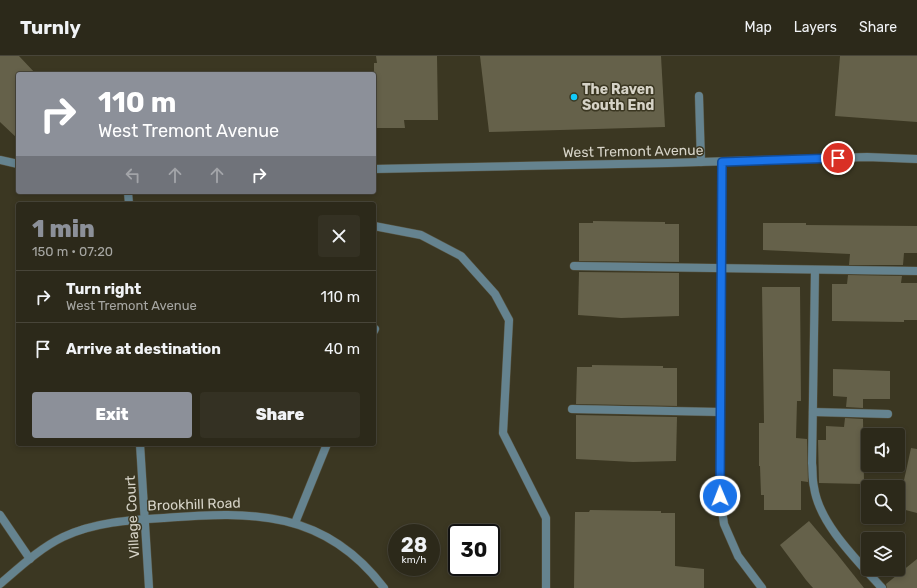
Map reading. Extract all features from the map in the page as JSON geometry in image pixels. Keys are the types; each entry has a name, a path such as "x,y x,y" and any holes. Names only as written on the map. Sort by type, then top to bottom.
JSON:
{"street":[{"path":"699,96 701,162"},
{"name":"West Tremont Avenue","path":"376,169 722,162 867,157 917,159"},
{"path":"0,160 16,164"},
{"path":"722,162 720,496 724,524 738,556 762,588"},
{"path":"376,226 421,235 461,256 495,294 509,320 503,433 546,518 546,588"},
{"path":"574,266 917,271"},
{"path":"815,270 813,412 814,488 821,509 849,550 882,588"},
{"path":"572,409 720,412"},
{"path":"813,412 888,414"},
{"name":"Village Court","path":"140,446 149,588"},
{"path":"295,523 327,446"},
{"path":"0,515 30,559"},
{"name":"Brookhill Road","path":"0,584 52,543 93,526 145,519 192,516 254,515 295,523 315,531 342,546 355,556 384,588"}],"building":[{"path":"0,56 19,56 34,72 16,72 16,137 0,122"},
{"path":"376,56 437,56 438,120 404,120 405,128 376,128 376,72 374,72 374,63 377,63"},
{"name":"The Raven South End","path":"480,56 661,56 665,127 489,132"},
{"path":"840,56 917,56 917,122 835,116"},
{"path":"593,221 665,222 665,224 679,224 679,262 579,261 579,223 593,223"},
{"path":"763,223 917,226 917,253 904,253 903,265 849,265 850,254 763,250"},
{"path":"579,272 679,273 679,316 621,318 578,315"},
{"path":"848,275 902,276 901,283 917,283 917,320 904,320 904,322 832,321 832,284 847,284"},
{"path":"762,287 800,287 801,401 797,401 796,438 807,439 808,482 801,481 801,510 764,510 764,495 761,495 759,423 764,423"},
{"path":"592,365 663,366 663,368 677,368 677,406 576,404 577,367 592,367"},
{"path":"833,369 890,371 890,399 863,399 863,408 846,407 847,397 833,396"},
{"path":"576,415 677,417 676,461 633,462 576,459"},
{"path":"845,418 863,419 863,428 861,428 861,472 864,472 864,480 861,480 861,484 819,483 818,440 826,440 826,426 844,427"},
{"path":"911,448 917,449 917,513 905,510 904,480"},
{"path":"590,510 661,511 661,513 675,513 675,566 704,569 704,588 574,588 575,512 589,512"},
{"path":"809,521 864,588 813,588 806,580 780,545"},
{"path":"917,559 917,588 887,588 886,584 896,576 905,576 905,569"}],"place":[{"name":"The Raven South End","path":"574,97"}],"route":[{"path":"720,496 719,460 722,162 838,158"}]}
